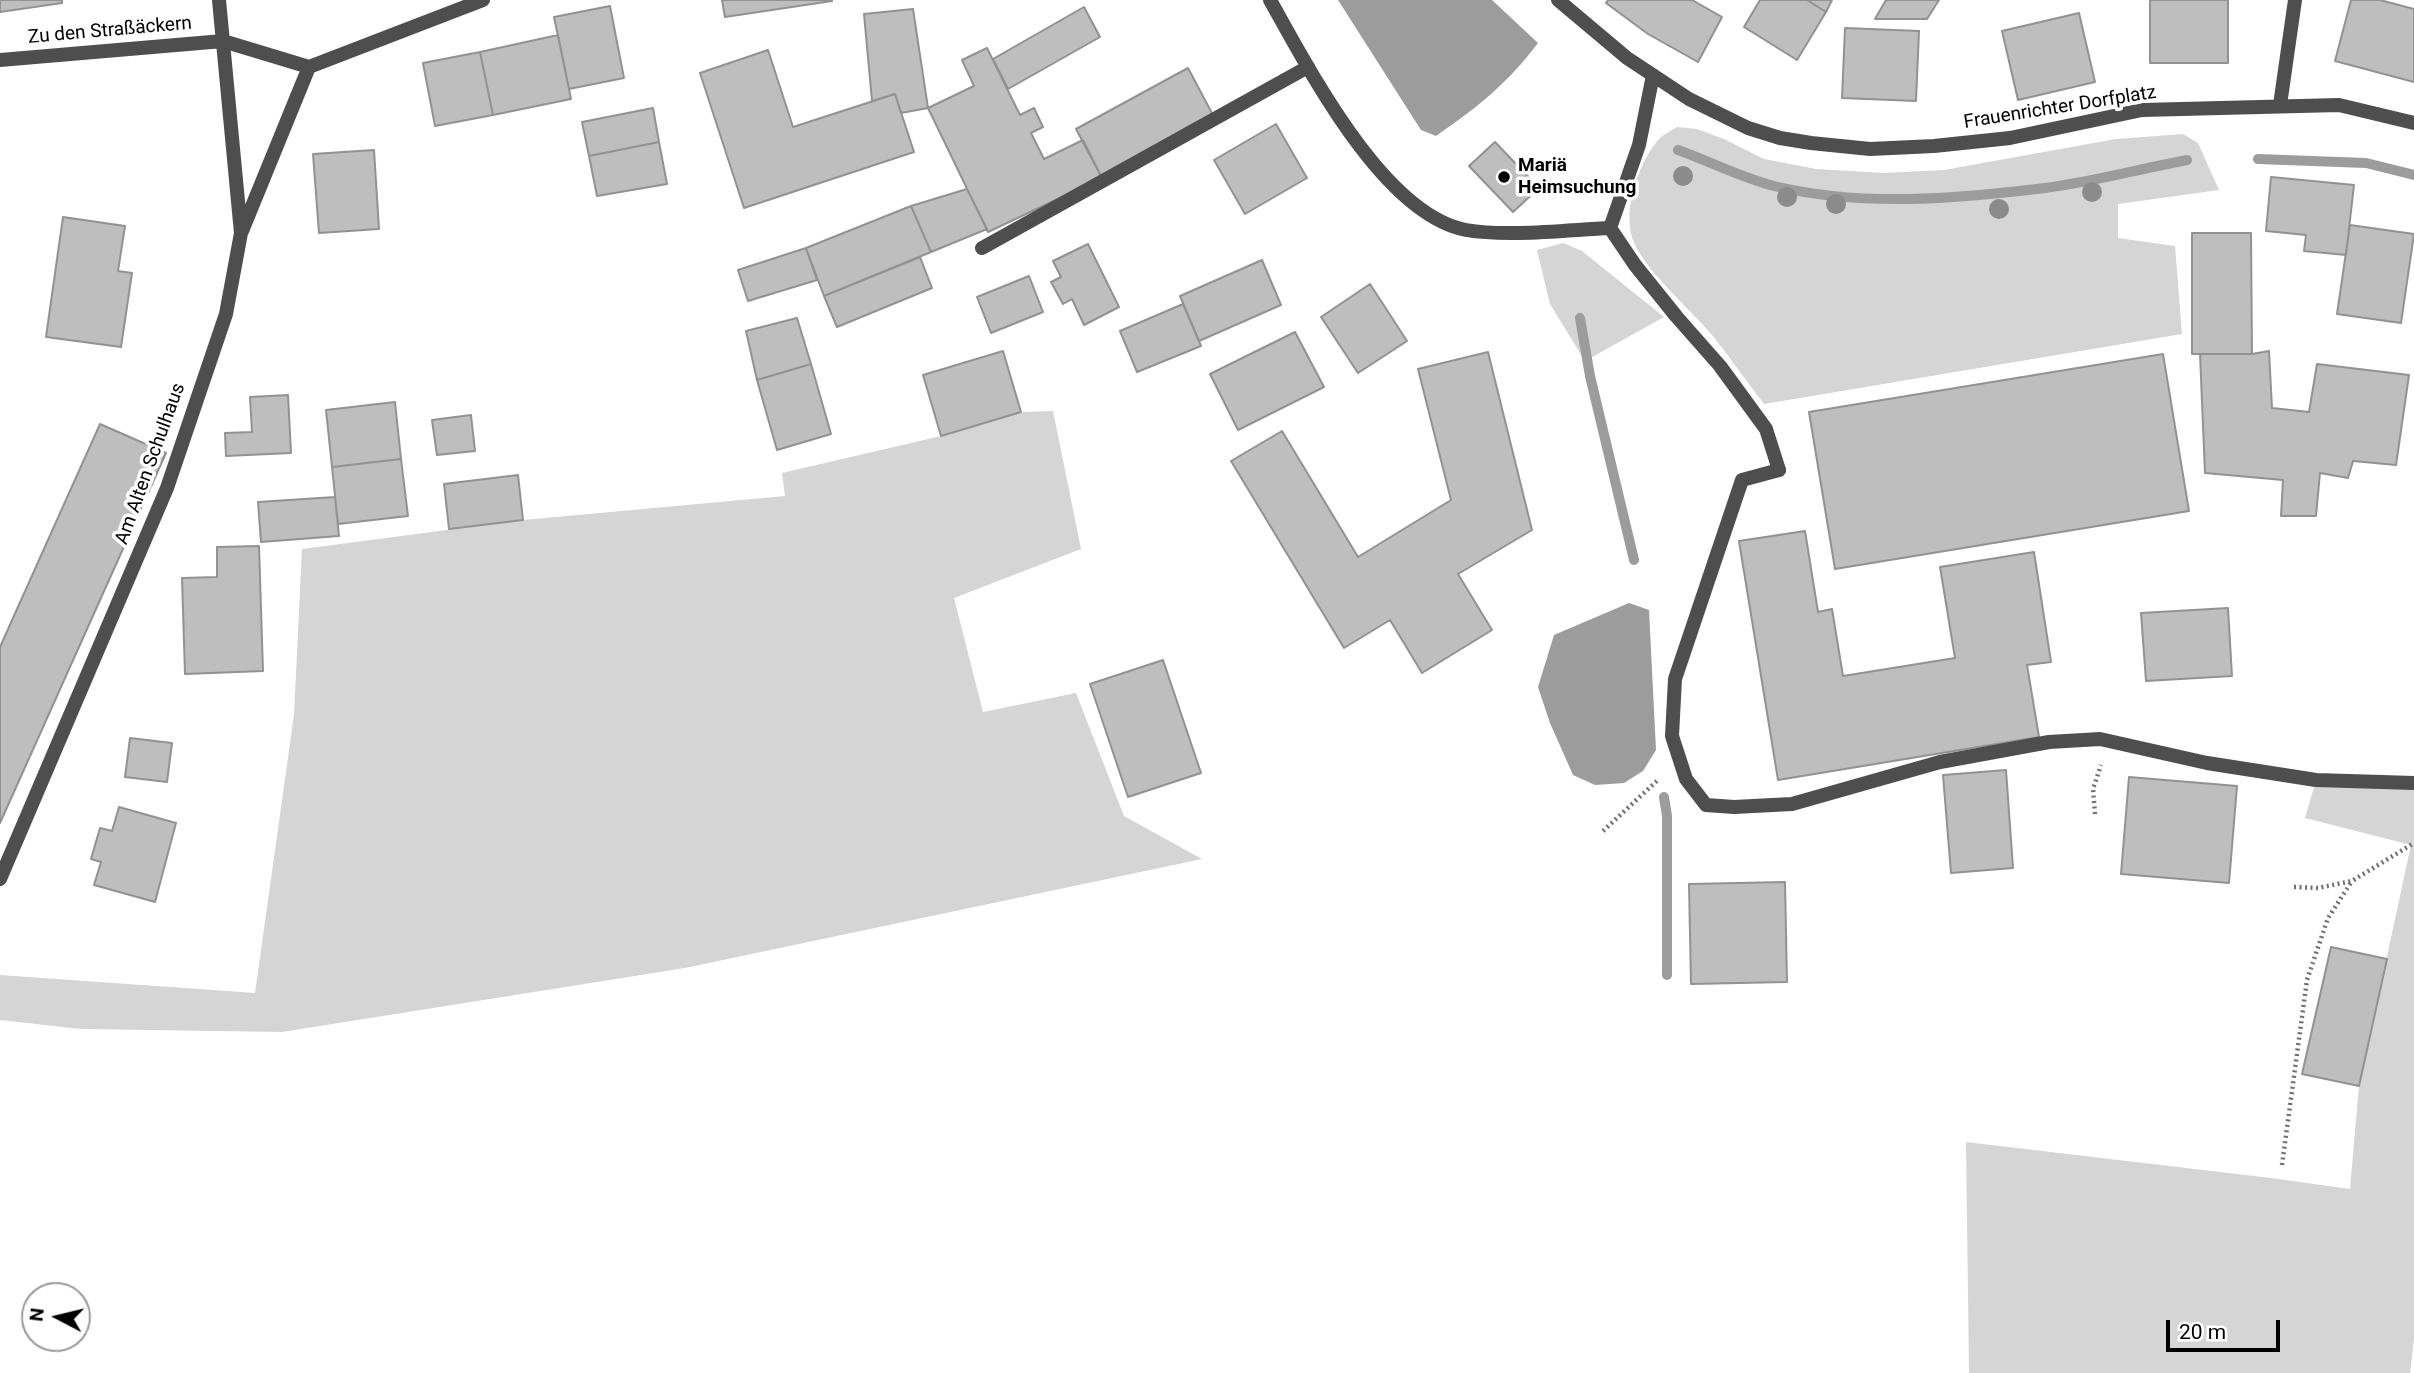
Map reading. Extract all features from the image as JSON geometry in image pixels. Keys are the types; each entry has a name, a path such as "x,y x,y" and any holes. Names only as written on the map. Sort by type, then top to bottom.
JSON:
{"street":[{"name":"Am Alten Schulhaus","path":"0,879 167,488 226,314 240,233 219,0"},
{"path":"223,41 309,67 483,0"},
{"path":"1270,0 1308,67 1369,158 1406,200 1433,219 1464,229 1492,232 1610,228"},
{"name":"Frauenrichter Dorfplatz","path":"1558,0 1627,58 1689,99 1748,128 1790,140 1870,149 1934,146 2010,138 2142,110 2280,105 2339,105 2414,123"},
{"path":"2280,105 2295,0"},
{"name":"Zu den Straßäckern","path":"0,60 223,41"},
{"path":"240,233 309,67"},
{"path":"982,248 1308,67"},
{"path":"1610,228 1639,145 1653,75"},
{"path":"1610,228 1634,265 1720,366 1766,429 1779,470 1742,480 1675,679 1672,736 1686,779 1706,805 1734,807 1792,803 1940,761 2049,741 2100,739 2207,763 2316,780 2414,783"}],"path":[{"path":"2095,814 2093,789 2099,769 2113,742"},
{"path":"1603,831 1680,760"},
{"path":"2294,887 2318,888 2352,881 2414,843"},
{"path":"2282,1165 2307,980 2328,918 2352,881"}],"shaded area":[{"path":"1338,0 1492,0 1538,43 1492,94 1436,136 1421,130"},
{"path":"1677,127 1697,129 1764,159 1816,169 1884,173 1944,170 2116,139 2183,134 2198,143 2219,190 2118,204 2118,238 2175,246 2182,334 1764,404 1712,335 1650,268 1635,245 1631,233 1630,204 1644,161 1659,139"},
{"path":"1563,243 1582,251 1664,317 1585,361 1550,304 1537,250"},
{"path":"1053,411 1081,549 954,598 983,712 1076,693 1124,816 1202,859 685,968 282,1032 81,1029 0,1020 0,975 255,993 294,715 302,549 523,520 785,496 782,473 941,436 1021,412"},
{"path":"1629,603 1649,610 1656,750 1643,771 1624,783 1595,785 1573,775 1550,723 1538,687 1554,635"},
{"path":"2316,780 2414,783 2414,1339 2410,1373 1969,1373 1966,1142 2350,1189 2359,1086 2411,845 2305,818"}],"building":[{"path":"0,0 62,0 62,3 0,12"},
{"path":"722,0 832,0 832,1 725,17"},
{"path":"1608,0 1692,0 1722,17 1698,62 1648,34 1606,3"},
{"path":"1760,0 1807,0 1826,12 1797,60 1744,27"},
{"path":"1807,0 1832,0 1826,12"},
{"path":"1886,0 1939,0 1927,19 1875,19"},
{"path":"2150,0 2228,0 2228,63 2150,63"},
{"path":"2351,0 2380,0 2414,9 2414,82 2335,61"},
{"path":"610,6 624,78 569,89 554,17"},
{"path":"1084,7 1100,37 1008,89 993,59"},
{"path":"913,9 928,108 901,113 895,94 872,101 864,14"},
{"path":"2079,13 2095,82 2018,100 2002,31"},
{"path":"1845,28 1919,31 1916,101 1842,98"},
{"path":"558,35 571,99 493,115 480,52"},
{"path":"987,48 1020,115 1034,108 1043,127 1031,133 1044,159 1083,140 1102,178 988,232 928,108 974,86 962,60"},
{"path":"768,50 793,127 895,94 914,152 744,208 700,73"},
{"path":"480,52 493,115 435,126 423,63"},
{"path":"1188,68 1214,117 1102,178 1076,129"},
{"path":"653,108 659,142 589,156 582,122"},
{"path":"1276,124 1307,178 1245,214 1214,160"},
{"path":"659,142 667,184 597,196 589,156"},
{"name":"Mariä Heimsuchung","path":"1495,142 1539,188 1513,212 1469,166"},
{"path":"374,150 379,229 319,233 313,154"},
{"path":"2271,177 2354,185 2346,255 2304,251 2306,235 2266,231"},
{"path":"967,189 987,229 931,252 911,206"},
{"path":"911,206 931,252 824,296 806,248"},
{"path":"63,217 125,226 118,271 132,273 121,347 46,337"},
{"path":"2350,225 2414,234 2401,323 2337,314"},
{"path":"2192,233 2251,233 2252,354 2192,354"},
{"path":"1088,244 1119,307 1084,325 1072,299 1063,304 1051,282 1061,277 1053,261"},
{"path":"806,248 817,280 748,301 738,270"},
{"path":"920,257 932,288 837,327 824,296"},
{"path":"1262,260 1281,305 1199,341 1180,296"},
{"path":"1029,276 1043,312 991,333 977,297"},
{"path":"1370,284 1407,341 1358,373 1321,317"},
{"path":"1183,304 1201,346 1137,372 1120,331"},
{"path":"797,318 811,364 757,380 746,331"},
{"path":"1295,332 1324,387 1238,430 1210,374"},
{"path":"1003,351 1021,412 941,436 923,375"},
{"path":"2269,351 2272,408 2309,412 2317,364 2409,375 2396,465 2353,461 2348,478 2320,473 2316,516 2281,516 2283,480 2205,473 2200,354 2252,354"},
{"path":"1488,352 1532,530 1458,574 1492,630 1422,673 1390,620 1344,648 1231,461 1282,431 1358,557 1451,500 1418,369"},
{"path":"2163,354 2189,511 1835,569 1809,412"},
{"path":"811,364 831,434 777,450 757,380"},
{"path":"288,395 291,453 226,456 225,433 252,432 250,397"},
{"path":"395,402 401,459 332,467 326,410"},
{"path":"471,415 475,451 437,455 432,420"},
{"path":"100,424 166,453 0,823 0,647"},
{"path":"401,459 408,516 338,524 332,467"},
{"path":"518,475 523,520 449,529 444,484"},
{"path":"335,497 339,536 261,542 258,502"},
{"path":"1805,531 1818,612 1832,609 1843,676 1955,658 1940,567 2034,552 2051,662 2027,665 2039,737 1778,780 1739,541"},
{"path":"259,546 263,671 185,674 182,578 217,577 217,547"},
{"path":"2228,608 2232,676 2146,681 2141,613"},
{"path":"1163,660 1201,773 1128,797 1090,684"},
{"path":"130,738 172,743 167,782 125,777"},
{"path":"2006,770 2013,868 1951,873 1943,775"},
{"path":"2129,777 2237,786 2229,883 2121,874"},
{"path":"119,807 176,823 155,902 94,885 101,862 91,859 100,828 112,831"},
{"path":"1785,882 1787,982 1691,984 1689,884"},
{"path":"2331,947 2387,959 2359,1086 2302,1074"}],"waterway":[{"path":"1678,150 1774,186 1807,193 1875,199 1943,198 2045,188 2187,160"},
{"path":"2258,159 2366,163 2414,175"},
{"path":"1580,318 1590,376 1634,560"},
{"path":"1664,797 1667,816 1667,975"}],"place":[{"name":"Mariä Heimsuchung","path":"1504,177"}]}
